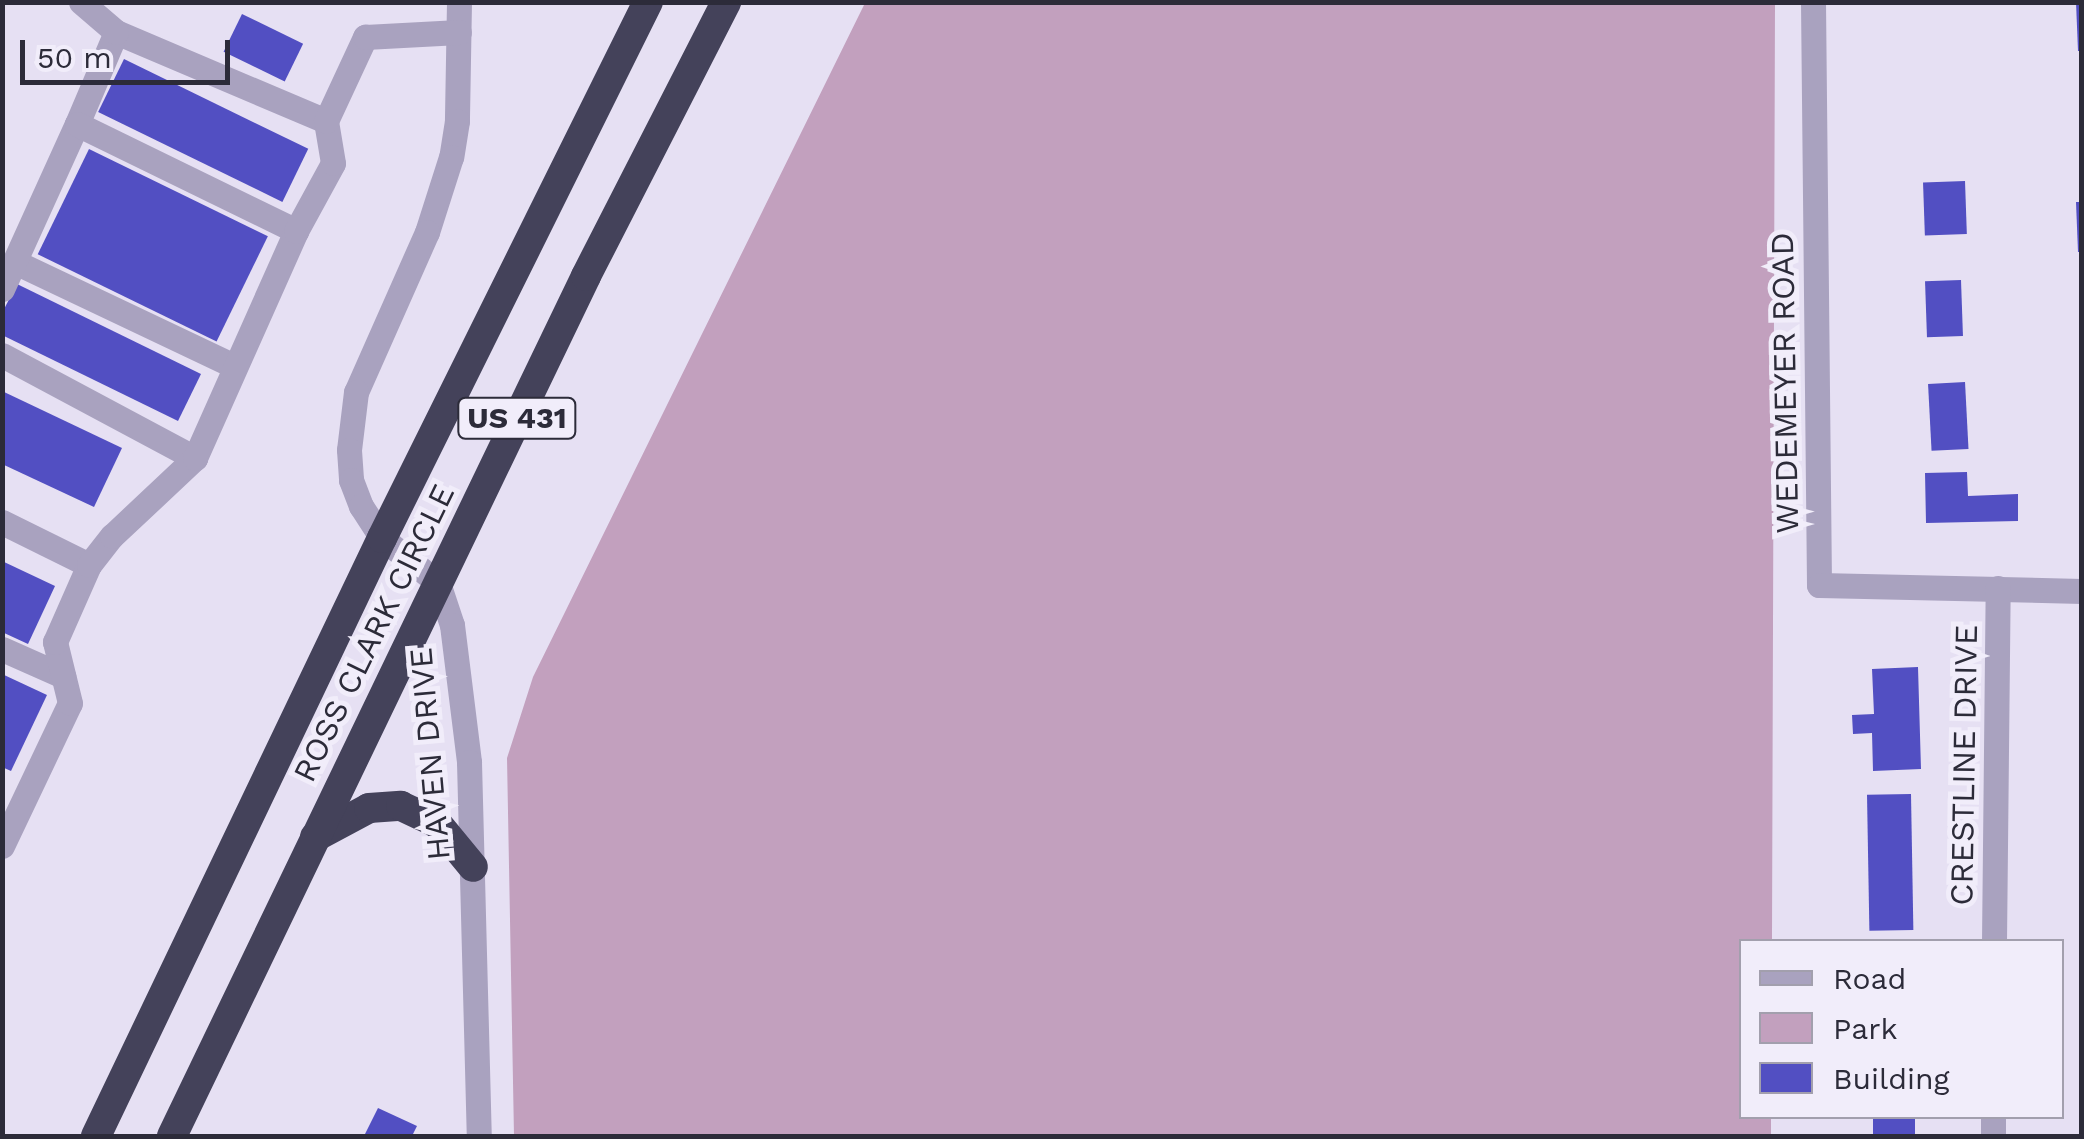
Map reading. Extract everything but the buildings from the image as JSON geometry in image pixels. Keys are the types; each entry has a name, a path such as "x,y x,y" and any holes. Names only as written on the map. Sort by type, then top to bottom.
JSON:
{"highway":[{"name":"ROSS CLARK CIRCLE","path":"96,1136 382,538 648,2"},
{"name":"ROSS CLARK CIRCLE","path":"172,1136 438,582 726,2"},
{"path":"315,837 368,808 400,806 436,822 473,866"}],"street":[{"path":"81,2 116,32 326,121"},
{"path":"438,582 382,538 351,480 350,419 370,356 444,185 457,120 458,2"},
{"name":"WEDEMEYER ROAD","path":"1813,2 1820,585 1998,588"},
{"path":"2,289 116,32"},
{"path":"2,846 12,799 70,702 55,642 88,565 112,536 195,458 296,231 333,162 326,121 365,38 459,32"},
{"path":"77,124 296,231"},
{"path":"15,262 234,366"},
{"path":"2,355 195,458"},
{"path":"2,522 88,565"},
{"name":"HAVEN DRIVE","path":"438,582 452,625 462,693 473,866 479,1136"},
{"path":"1998,588 2082,590"},
{"name":"CRESTLINE DRIVE","path":"1994,939 1998,588"},
{"path":"2,649 63,676"}],"green space":[{"path":"865,3 1775,3 1772,939 1739,939 1739,1119 1771,1119 1771,1136 514,1136 507,758 533,677"}]}
